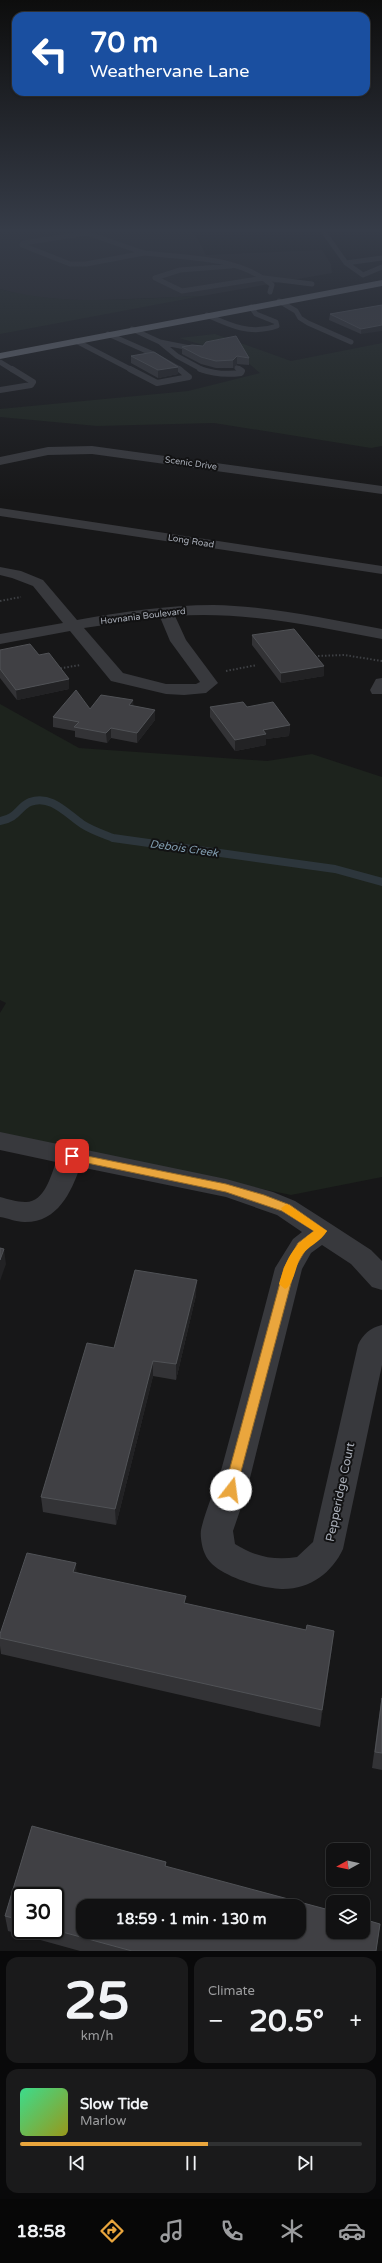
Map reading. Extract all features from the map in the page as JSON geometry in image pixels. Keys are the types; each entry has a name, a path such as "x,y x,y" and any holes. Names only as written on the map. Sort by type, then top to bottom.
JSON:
{"highway":[{"path":"0,356 185,319"}],"street":[{"name":"Scenic Drive","path":"0,461 48,451 92,450 382,490"},
{"name":"Long Road","path":"0,512 382,570"},
{"path":"0,571 16,574 38,583 117,677 166,689 184,690 207,686 210,683 178,641 166,612"},
{"name":"Hovnania Boulevard","path":"0,639 166,612 240,611 382,634"},
{"path":"0,1142 226,1188 264,1199 286,1208 361,1257 382,1279"},
{"path":"0,1207 27,1212 40,1209 48,1205 63,1178 72,1156"},
{"name":"Pepperidge Court","path":"322,1231 302,1246 289,1268 231,1490 217,1531 220,1552 235,1563 280,1576 308,1569 327,1550 372,1345 382,1336"}],"lane":[{"path":"216,319 243,331 256,331 277,326 276,322 269,319"},
{"path":"302,319 351,342"},
{"path":"132,329 160,342 202,350"},
{"path":"76,340 157,383 189,377 184,372 147,352 108,334"},
{"path":"160,342 174,355 214,375 241,373 242,371 237,368"},
{"path":"0,362 33,382 31,385 0,390"}],"path":[{"path":"0,601 22,597"},
{"path":"318,656 344,655 382,660"},
{"path":"230,670 257,665"},
{"path":"55,670 76,666"}],"shaded area":[{"path":"0,319 79,319 0,334"},
{"path":"215,334 291,361 382,343 382,446 371,448 214,423 97,426 0,417 0,409 188,391 260,373 240,356 179,338"},
{"path":"0,704 79,748 267,761 312,754 382,777 382,1177 291,1195 0,1135 0,1013 6,1003 0,1000"}],"building":[{"path":"340,319 382,319 382,325 361,329"},
{"path":"236,336 249,358 237,356 233,360 216,361 201,357 182,347 192,345 203,346 206,342"},
{"path":"154,352 178,367 158,370 131,356"},
{"path":"294,629 324,666 281,673 252,635"},
{"path":"30,644 39,655 49,653 69,679 16,690 0,669 0,650"},
{"path":"76,690 90,709 101,695 133,700 129,705 155,710 137,733 111,728 106,733 74,727 79,722 53,717"},
{"path":"243,702 247,707 273,702 290,725 263,730 266,734 235,740 210,707"},
{"path":"0,1248 4,1249 0,1260"},
{"path":"135,1270 197,1280 176,1364 153,1361 115,1509 41,1497 87,1343 114,1348"},
{"path":"27,1553 76,1563 73,1572 186,1596 184,1603 306,1630 307,1625 334,1631 322,1710 0,1638 0,1634"},
{"path":"382,1698 382,1753 375,1752"},
{"path":"32,1826 166,1862 165,1866 288,1899 76,1899 76,1936 64,1932 64,1887 14,1887"},
{"path":"12,1893 12,1918 5,1916"},
{"path":"306,1904 326,1909 326,1939 370,1939 370,1921 380,1924 376,1951 132,1951 88,1939 306,1939"}],"waterway":[{"name":"Debois Creek","path":"0,821 11,817 30,802 38,800 45,801 58,806 76,820 97,832 113,838 335,869 382,882"}],"slow traffic":[{"path":"285,1284 289,1268 302,1246 322,1231 287,1208"}],"route":[{"path":"72,1156 226,1188 264,1199 286,1208 322,1231 302,1246 289,1268 231,1490"}]}
